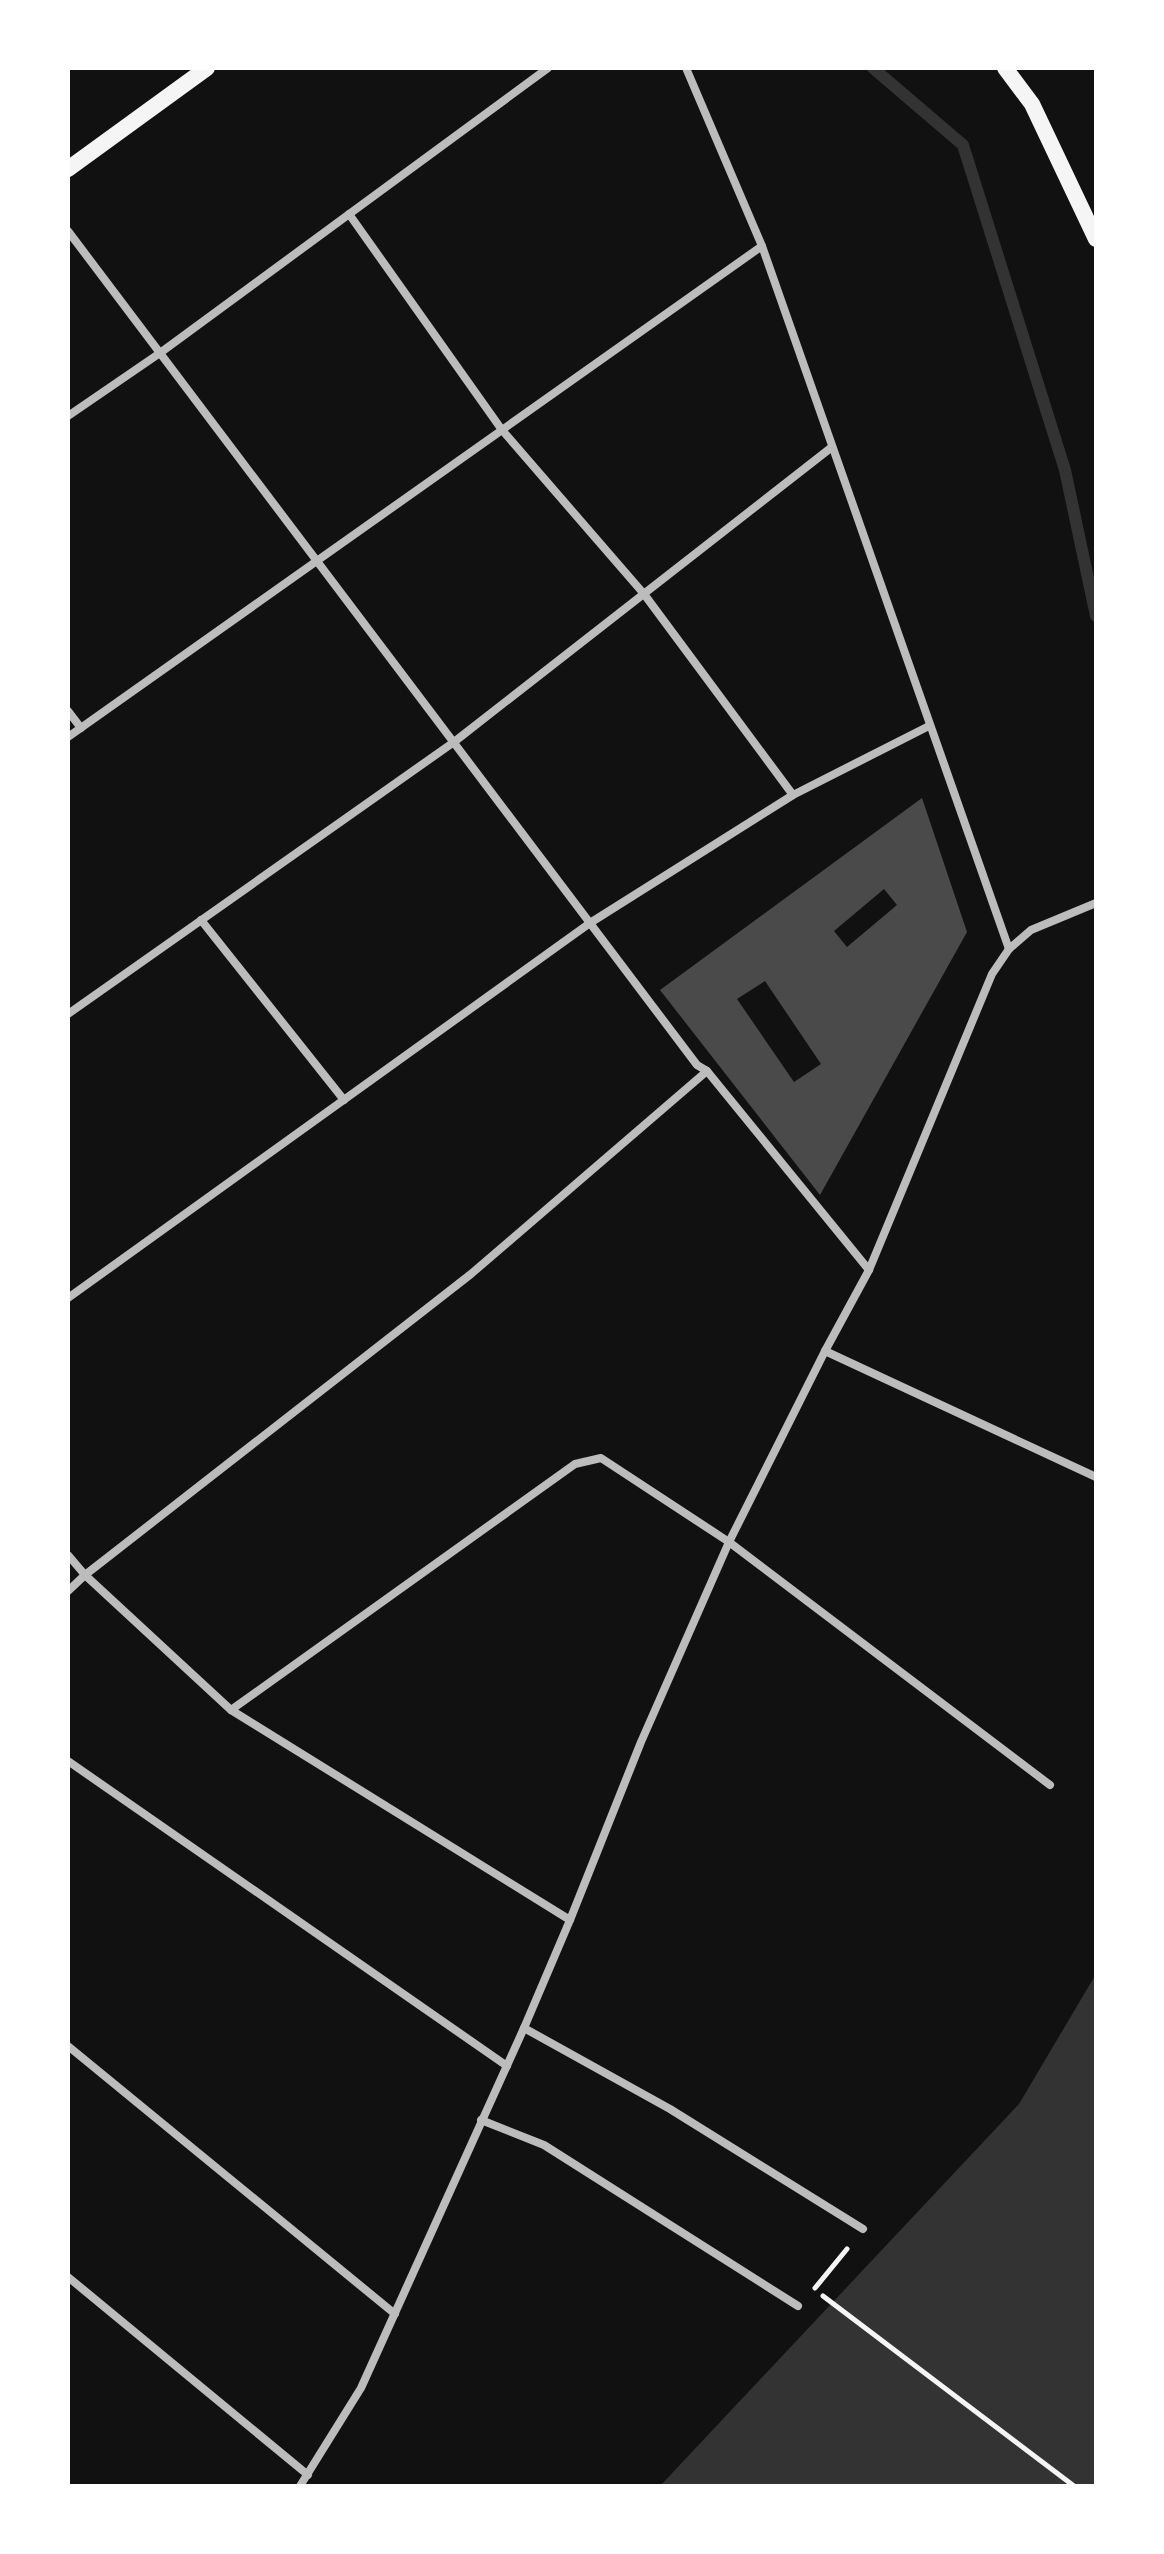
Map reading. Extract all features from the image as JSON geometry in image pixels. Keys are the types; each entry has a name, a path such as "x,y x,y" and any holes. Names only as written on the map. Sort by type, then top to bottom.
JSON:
{"main road":[{"path":"68,169 207,68"},
{"path":"1005,68 1032,104 1096,239"}],"street":[{"path":"68,416 160,353 548,68"},
{"path":"686,68 762,246 1009,949"},
{"path":"349,214 502,430 644,594 793,795"},
{"path":"68,231 697,1065 707,1071 869,1270"},
{"path":"68,737 762,246"},
{"path":"68,1014 454,742 832,447"},
{"path":"68,711 81,728"},
{"path":"68,1298 590,923 793,795 929,726"},
{"path":"300,2486 361,2388 395,2314 524,2028 641,1742 729,1542 869,1270 992,974 1009,949 1031,930 1096,903"},
{"path":"201,920 344,1100"},
{"path":"68,1591 471,1274 707,1071"},
{"path":"825,1351 1096,1477"},
{"path":"231,1710 575,1464 601,1458 729,1542 1050,1785"},
{"path":"68,1555 85,1575 231,1710 570,1920"},
{"path":"68,1761 507,2066"},
{"path":"524,2028 670,2109 863,2229"},
{"path":"68,2046 395,2314"},
{"path":"481,2120 544,2145 798,2306"},
{"path":"68,2277 308,2475"}],"path":[{"path":"863,2229 813,2289 1074,2486"}],"shaded area":[{"path":"1096,1974 1096,2486 660,2486 1019,2104"}],"building":[{"path":"922,798 967,932 820,1195 660,990","holes":["884,889 897,905 847,947 834,931","765,981 821,1064 794,1082 737,999"]}],"waterway":[{"path":"873,68 963,145 1065,470 1096,616"}]}
